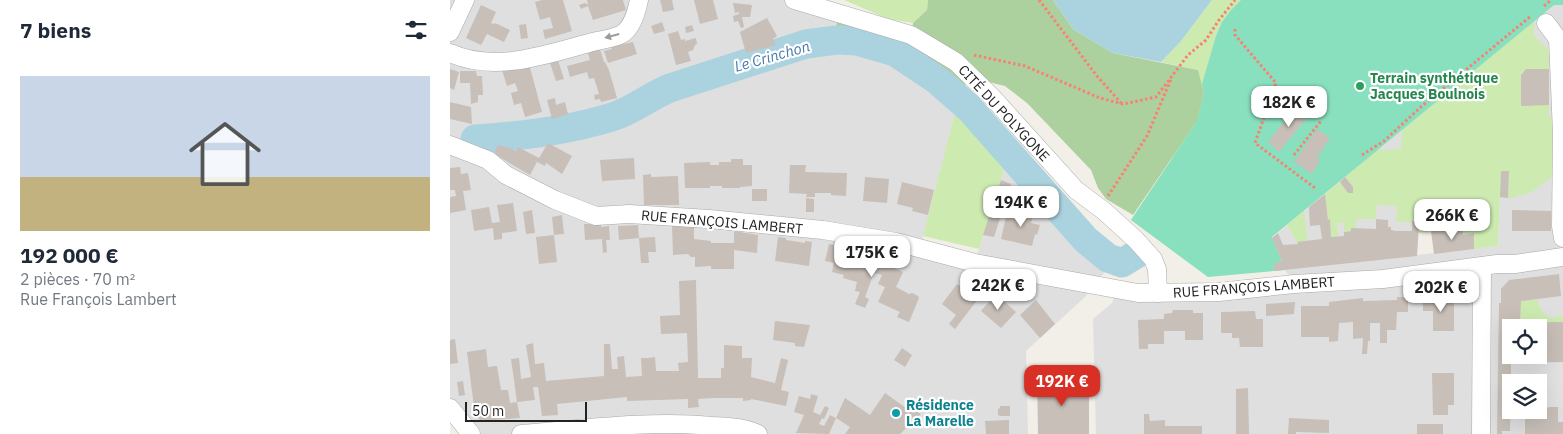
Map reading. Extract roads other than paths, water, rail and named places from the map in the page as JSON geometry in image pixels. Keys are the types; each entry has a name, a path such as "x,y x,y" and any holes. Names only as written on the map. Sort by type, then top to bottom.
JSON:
{"street":[{"path":"450,32 465,0"},
{"path":"450,53 479,62 507,62 614,36 623,33 631,24 639,0"},
{"name":"CITÉ DU POLYGONE","path":"794,0 911,35 956,62 992,97 1076,190 1104,211 1136,240 1153,259 1157,269 1158,293"},
{"path":"1542,14 1558,39 1562,133 1561,226 1563,238"},
{"name":"RUE FRANÇOIS LAMBERT","path":"450,145 488,160 506,175 555,200 596,216 629,214 709,218 823,230 896,242 975,262 1138,293 1219,292 1294,284 1383,279 1563,257"},
{"path":"1481,434 1482,266"},
{"path":"450,408 472,434"},
{"path":"521,434 629,425 701,425 751,430 758,434"}],"water":[{"path":"1053,0 1212,0 1181,41 1161,62 1113,53 1073,29"}],"waterway":[{"name":"Le Crinchon","path":"475,139 544,132 595,122 619,114 670,88 806,44 837,40 857,41 895,52 937,80 969,108 1086,240 1108,258 1122,263 1140,252"}],"place":[{"name":"Terrain synthétique Jacques Boulnois","path":"1360,86"},
{"name":"Résidence La Marelle","path":"896,413"}]}
